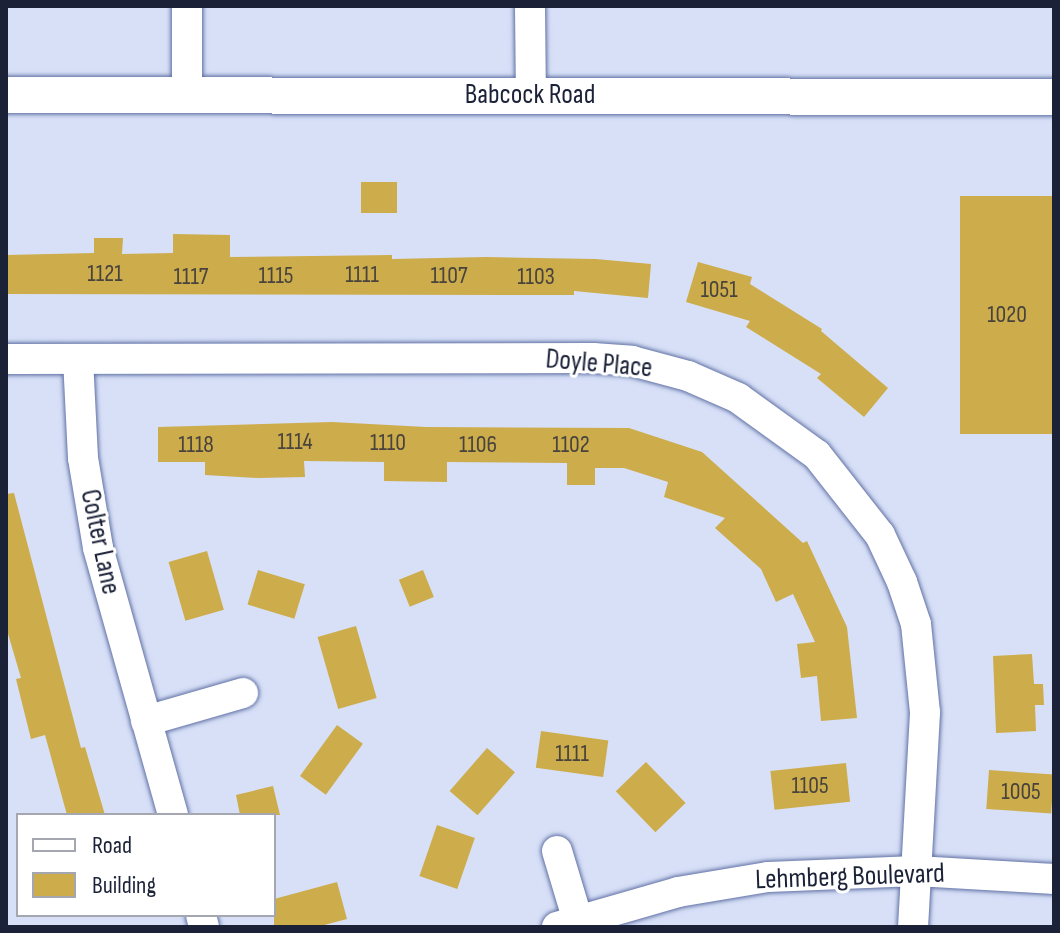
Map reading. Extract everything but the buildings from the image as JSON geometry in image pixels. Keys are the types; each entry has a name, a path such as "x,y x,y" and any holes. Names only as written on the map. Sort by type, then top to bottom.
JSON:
{"street":[{"path":"187,6 187,95"},
{"path":"530,6 531,95"},
{"name":"Babcock Road","path":"6,95 1054,97"},
{"name":"Doyle Place","path":"6,359 593,358 632,361 688,376 738,398 817,455 880,535 902,582 916,624 925,713 913,927"},
{"name":"Colter Lane","path":"78,359 83,458 91,509 172,813"},
{"path":"146,721 243,693"},
{"path":"557,851 567,924"},
{"name":"Lehmberg Boulevard","path":"567,924 678,892 812,873 916,871 1054,879"}]}
